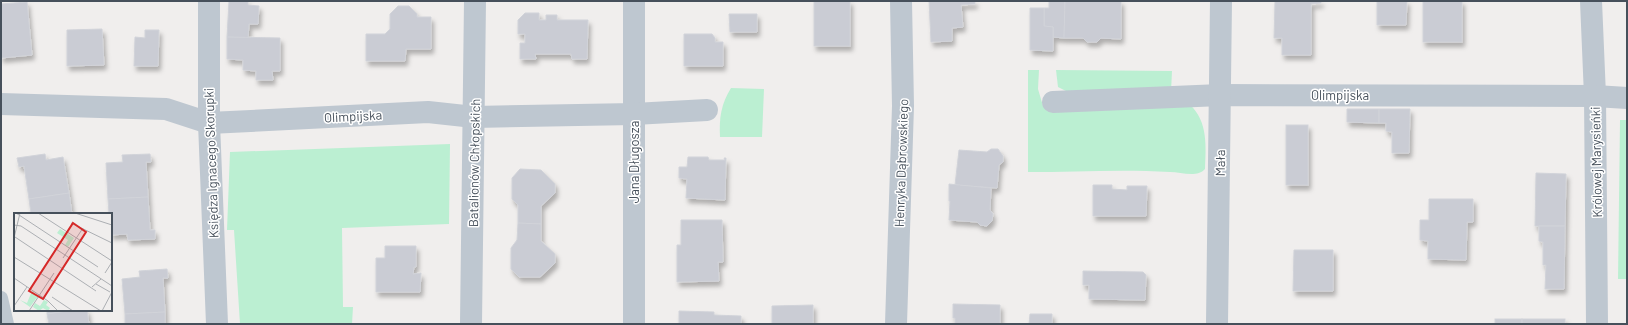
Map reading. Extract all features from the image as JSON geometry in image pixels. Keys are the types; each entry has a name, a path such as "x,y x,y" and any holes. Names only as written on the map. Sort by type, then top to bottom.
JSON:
{"street":[{"name":"Księdza Ignacego Skorupki","path":"209,1 209,123 217,324"},
{"name":"Batalionów Chłopskich","path":"471,324 475,1"},
{"name":"Jana Długosza","path":"634,1 634,324"},
{"name":"Henryka Dąbrowskiego","path":"896,324 903,106 902,1"},
{"name":"Mała","path":"1217,324 1222,1"},
{"name":"Królowej Marysieńki","path":"1591,1 1595,96 1597,324"},
{"name":"Olimpijska","path":"1053,102 1221,95 1595,96 1627,98"},
{"name":"Olimpijska","path":"1,104 166,109 209,123 428,112 474,117 634,114 708,110"}],"lane":[{"path":"1,298 7,324"}],"green space":[{"path":"1028,70 1039,70 1038,89 1043,106 1054,112 1190,105 1196,111 1203,126 1206,152 1205,169 1202,172 1193,174 1135,171 1028,172"},
{"path":"1056,70 1172,71 1171,92 1066,91 1058,87"},
{"path":"731,88 764,89 762,137 720,137 721,111"},
{"path":"1620,120 1627,120 1627,279 1618,279"},
{"path":"450,144 449,224 342,228 343,307 353,307 352,324 240,324 234,230 227,230 230,152"}],"building":[{"path":"229,1 248,1 248,5 259,6 258,24 249,24 248,38 227,37"},
{"path":"814,1 850,1 850,46 814,46"},
{"path":"929,1 975,1 975,4 961,5 963,27 952,28 952,41 931,42"},
{"path":"1049,1 1065,1 1064,38 1053,37 1053,27 1044,26 1044,8 1049,8"},
{"path":"1065,1 1121,1 1121,39 1101,38 1097,42 1087,42 1083,38 1064,38"},
{"path":"1275,1 1321,1 1321,3 1311,4 1311,55 1282,55 1282,38 1274,38"},
{"path":"1377,1 1407,1 1406,25 1377,25"},
{"path":"1423,1 1462,1 1462,42 1423,42"},
{"path":"27,2 32,55 1,58 1,4"},
{"path":"398,6 409,6 417,14 417,17 431,17 431,49 406,49 405,61 366,61 366,34 385,34 390,29 390,14"},
{"path":"1030,8 1044,8 1044,26 1053,27 1053,51 1030,50"},
{"path":"525,13 539,13 539,20 546,20 546,15 557,15 557,20 588,20 587,59 572,59 571,54 535,54 536,59 520,59 520,43 525,43 525,34 518,34 518,20"},
{"path":"729,14 757,14 757,32 730,32"},
{"path":"102,29 104,65 67,66 67,30"},
{"path":"145,30 159,30 158,66 134,66 135,37 145,38"},
{"path":"684,34 712,34 715,38 715,42 723,42 723,66 684,66"},
{"path":"227,37 280,38 280,71 272,71 273,80 256,80 256,71 243,70 243,60 227,59"},
{"path":"1347,109 1379,109 1379,123 1347,122"},
{"path":"1379,109 1410,109 1409,153 1392,153 1392,132 1386,131 1386,123 1379,123"},
{"path":"1286,125 1308,125 1308,185 1286,185"},
{"path":"991,149 998,149 1003,156 1003,162 999,165 997,188 955,185 959,150 987,152"},
{"path":"45,154 46,160 63,157 69,193 29,199 24,166 19,167 17,158"},
{"path":"150,154 151,162 146,162 148,197 108,199 106,163 123,162 122,155"},
{"path":"688,157 708,157 709,160 725,160 724,158 726,158 725,200 686,198 687,179 679,178 679,167 687,167"},
{"path":"520,169 541,170 555,184 555,193 541,206 541,224 518,223 518,205 512,199 512,178"},
{"path":"1536,173 1566,174 1565,226 1535,226"},
{"path":"949,184 991,188 990,210 993,214 992,221 987,226 980,225 977,222 949,220"},
{"path":"1093,185 1112,185 1112,189 1127,190 1127,186 1147,186 1146,216 1093,216"},
{"path":"69,193 72,213 31,213 29,199"},
{"path":"148,197 150,230 155,230 155,239 128,240 127,234 112,235 112,213 109,213 108,199"},
{"path":"1429,199 1473,199 1473,222 1467,222 1466,260 1428,259 1428,241 1420,240 1420,220 1429,220"},
{"path":"681,220 722,220 723,262 718,262 719,281 677,282 677,245 681,245"},
{"path":"518,223 541,224 541,241 555,254 555,263 540,277 519,277 511,269 511,248 517,240"},
{"path":"1539,226 1565,226 1564,289 1545,289 1546,265 1543,265 1543,242 1539,241"},
{"path":"385,246 416,246 416,267 414,267 413,274 421,273 420,292 376,292 376,258 385,258"},
{"path":"1294,250 1333,250 1333,291 1293,291"},
{"path":"167,269 168,278 163,278 165,312 125,314 122,279 140,277 139,271"},
{"path":"1083,271 1143,272 1146,275 1145,300 1089,299 1089,285 1083,285"},
{"path":"953,304 1000,305 1000,324 955,324 955,318 953,318"},
{"path":"813,305 813,324 772,324 772,306"},
{"path":"47,311 68,311 47,314"},
{"path":"68,311 87,311 89,324 49,324 47,314"},
{"path":"679,311 714,312 714,315 741,316 741,324 679,324"},
{"path":"165,312 165,324 125,324 125,314"},
{"path":"1030,314 1052,314 1052,324 1029,324"},
{"path":"1495,319 1522,319 1522,324 1495,324"},
{"path":"1522,319 1565,319 1565,324 1522,324"}]}
